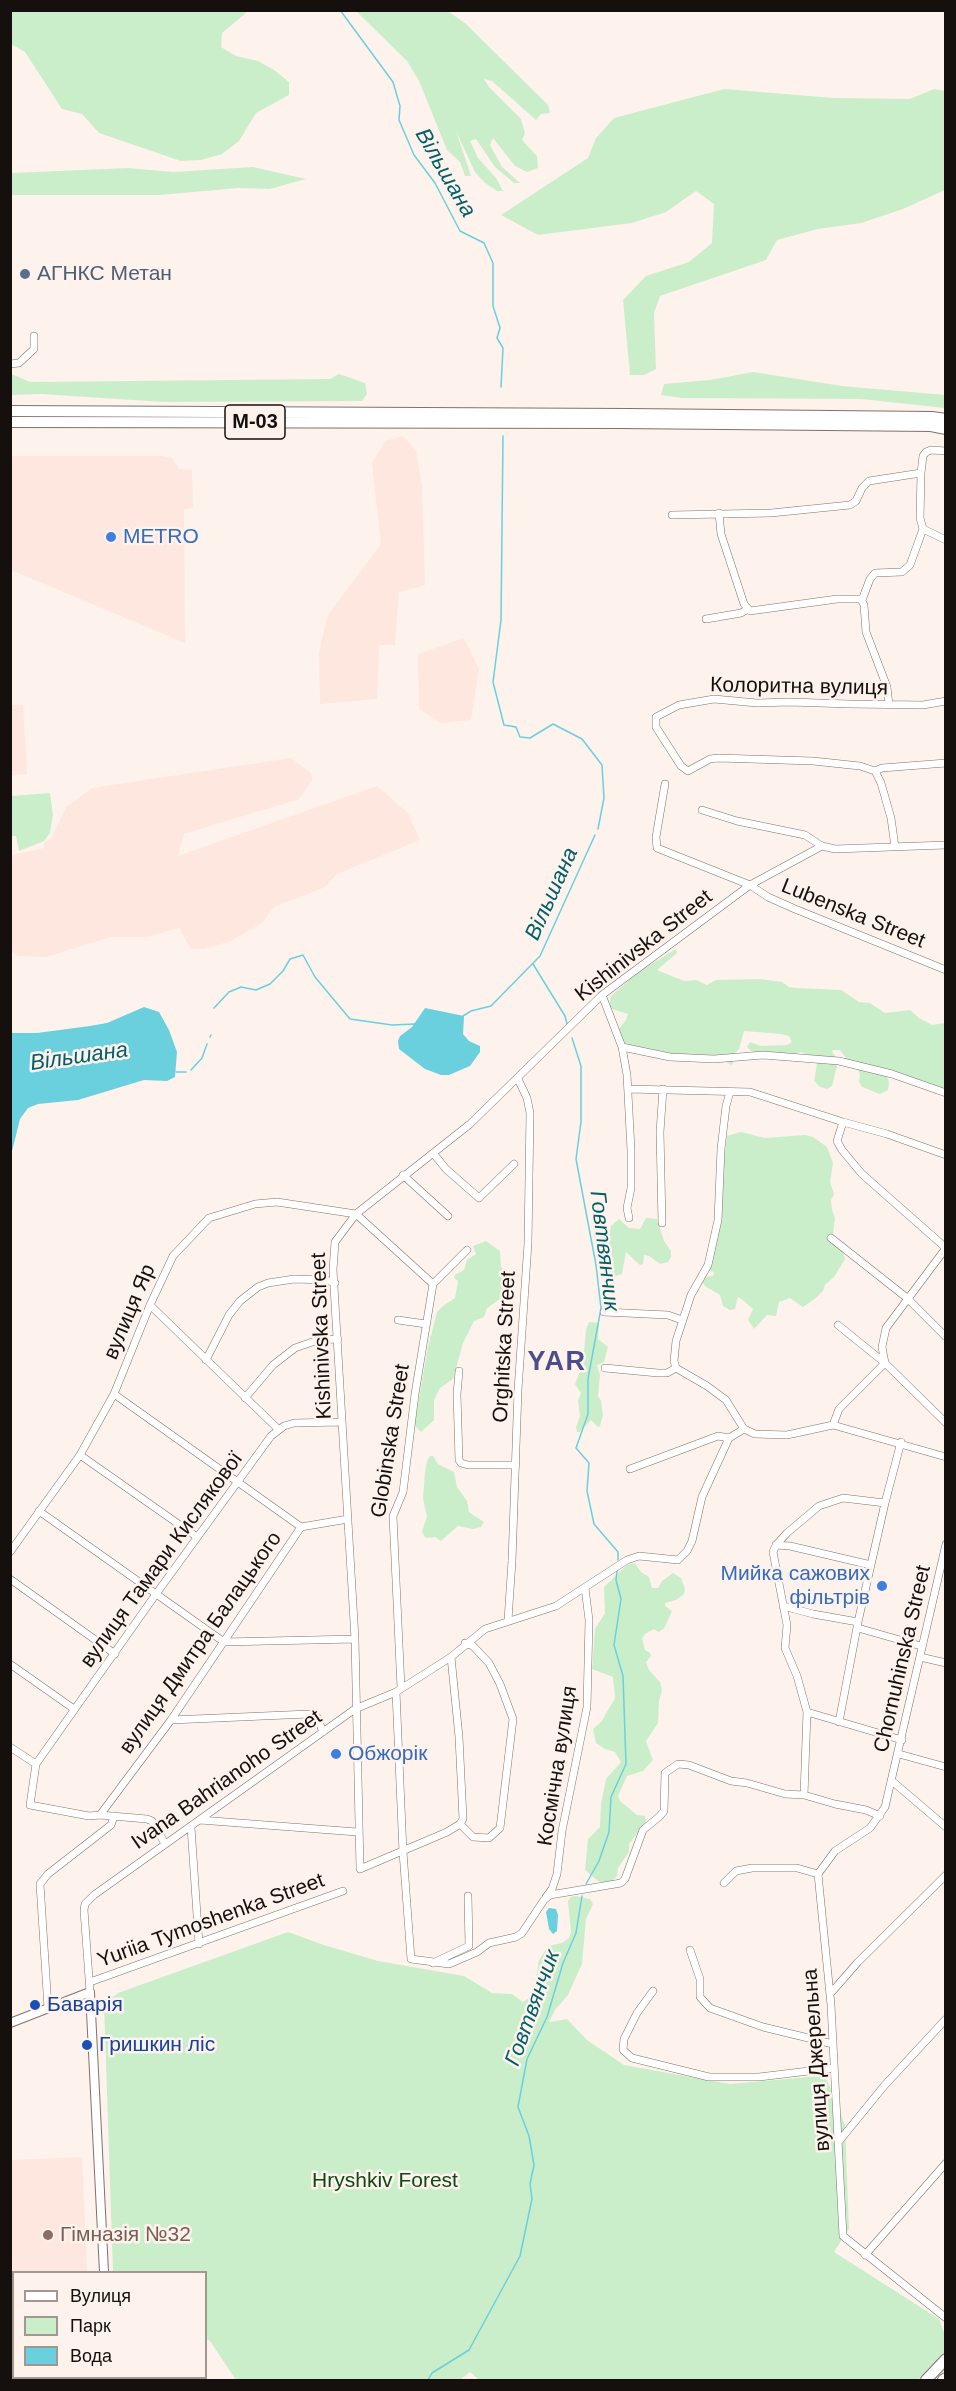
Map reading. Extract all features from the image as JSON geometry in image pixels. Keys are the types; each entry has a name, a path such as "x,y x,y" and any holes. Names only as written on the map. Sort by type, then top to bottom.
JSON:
{"main road":[{"name":"М-03","path":"10,411 945,418"},
{"name":"М-03","path":"10,422 614,423 931,426 945,429"},
{"path":"926,2380 945,2359"}],"street":[{"path":"10,364 19,363 34,349 33,336"},
{"path":"890,705 887,687 867,632 862,600 870,579 875,573 898,573 907,569 923,530 920,518 923,456 931,450 945,451"},
{"path":"672,514 771,513 850,505 856,501 862,488 869,481 921,472"},
{"path":"718,513 721,534 744,604 748,609 757,611 837,599 859,598 862,600"},
{"path":"923,530 945,540"},
{"path":"706,619 741,613 748,609"},
{"name":"Колоритна вулиця","path":"875,771 860,766 813,761 718,758 710,759 688,771 681,766 656,727 656,717 678,705 714,699 757,703 890,705 924,705 945,701"},
{"path":"895,847 891,819 881,783 875,771 882,768 945,763"},
{"name":"Lubenska Street","path":"664,784 656,837 657,848 750,885 777,901 945,970"},
{"path":"702,810 737,821 805,835 822,846 835,849 945,845"},
{"name":"Kishinivska Street","path":"403,1852 360,1869 357,1832 355,1639 334,1282 334,1242 356,1214 470,1124 602,995 750,885 822,846"},
{"path":"602,995 622,1047 628,1089 631,1150 631,1188 627,1208 629,1218"},
{"path":"622,1047 670,1057 714,1059 763,1055 839,1061 892,1074 945,1093"},
{"name":"Orghitska Street","path":"508,1620 518,1390 528,1243 530,1113 527,1098 518,1079"},
{"path":"628,1089 761,1094 776,1102 887,1134 945,1155"},
{"path":"662,1223 660,1132 663,1089"},
{"path":"730,1092 721,1149 718,1220 708,1265 696,1283 676,1341 674,1361 676,1368 726,1400 744,1429 755,1434 787,1435 833,1425 901,1442 945,1457"},
{"path":"843,1122 837,1141 842,1150 862,1174 945,1248 886,1328 882,1347 885,1363"},
{"path":"433,1153 446,1169 479,1198 514,1164"},
{"path":"404,1175 448,1216"},
{"name":"вулиця Яр","path":"10,1552 80,1455 114,1394 150,1305 173,1256 209,1218 255,1204 277,1202 356,1214"},
{"path":"356,1214 433,1284 467,1250"},
{"path":"831,1238 907,1298 945,1337"},
{"path":"206,1359 240,1301 258,1287 294,1279 334,1282"},
{"name":"Globinska Street","path":"411,1959 403,1852 393,1516 403,1492 433,1284"},
{"path":"150,1305 278,1429 294,1423 342,1422"},
{"path":"604,1312 668,1316 682,1320"},
{"path":"398,1320 426,1324"},
{"path":"838,1325 885,1363 945,1424"},
{"path":"245,1398 273,1365 294,1348 318,1340 338,1339"},
{"path":"833,1425 839,1409 885,1363"},
{"path":"605,1368 658,1373 676,1368"},
{"path":"459,1371 457,1394 459,1460 468,1465 516,1465"},
{"path":"114,1394 301,1527"},
{"name":"вулиця Тамари Кислякової","path":"36,1764 197,1537 278,1429"},
{"path":"465,1643 484,1629 556,1606 627,1560 639,1556 678,1560 687,1551 692,1541 702,1497 729,1438 744,1429"},
{"path":"630,1469 718,1436 729,1438"},
{"path":"839,1722 871,1565 901,1442"},
{"path":"80,1455 197,1537"},
{"path":"804,1795 807,1712 797,1676 785,1648 787,1625 773,1552 776,1545 810,1513 834,1500 869,1500 885,1503"},
{"path":"39,1511 224,1642 355,1639"},
{"name":"вулиця Дмитра Балацького","path":"100,1815 171,1720 301,1527 348,1519"},
{"name":"Chornuhinska Street","path":"892,1780 921,1646 944,1558 945,1544"},
{"path":"776,1545 790,1546 871,1565"},
{"path":"10,1579 115,1654"},
{"name":"Космічна вулиця","path":"411,1959 449,1964 477,1952 489,1943 516,1937 527,1928 552,1889 557,1874 562,1831 586,1707 589,1620 585,1588"},
{"path":"783,1606 858,1625 921,1646"},
{"path":"460,1824 472,1837 489,1838 500,1828 513,1719 500,1684 489,1664 473,1646 465,1643"},
{"name":"Ivana Bahrianoho Street","path":"90,1992 84,1917 86,1904 100,1890 355,1709 398,1690 451,1657 465,1643"},
{"path":"451,1657 459,1737 462,1810 460,1824"},
{"path":"920,1657 945,1664"},
{"path":"10,1664 74,1709"},
{"path":"807,1712 902,1740"},
{"path":"171,1720 309,1714 317,1717 323,1732"},
{"path":"10,1747 36,1764 30,1805 89,1816 114,1816 152,1821 165,1844"},
{"path":"898,1754 945,1767"},
{"path":"544,1900 556,1893 612,1886 625,1879 643,1830 664,1811 665,1773 678,1764 689,1765 731,1781 747,1783 785,1794 804,1795 866,1810 880,1816"},
{"path":"724,1884 736,1871 752,1868 797,1868 818,1874 834,1851 870,1828 880,1816 885,1807 892,1780 945,1827"},
{"path":"48,2008 40,1884 48,1874 111,1825 114,1816"},
{"path":"200,1820 357,1832"},
{"path":"403,1852 460,1824"},
{"path":"191,1827 199,1944"},
{"name":"вулиця Джерельна","path":"818,1874 830,1994 840,2140 843,2236 945,2318"},
{"path":"830,1994 858,1962 945,1875"},
{"name":"Yuriia Tymoshenka Street","path":"90,1982 343,1891"},
{"path":"433,1963 469,1946 468,1896"},
{"path":"690,1950 700,1979 700,1997 710,2008 763,2026 832,2044"},
{"path":"653,1991 637,2013 624,2039 623,2050 632,2058 709,2077 759,2077 834,2068"},
{"path":"10,2023 90,1992 104,2271"},
{"path":"74,1999 80,1999 92,2006"},
{"path":"840,2140 884,2086 945,2019"},
{"path":"865,2255 945,2163"}],"shaded area":[{"path":"403,436 416,451 422,486 425,585 399,592 395,645 379,645 377,699 320,704 319,652 328,615 381,544 372,463 385,441"},
{"path":"10,456 162,456 172,458 179,469 192,470 193,508 184,509 185,643 11,570"},
{"path":"464,638 479,669 471,720 441,723 419,709 418,654"},
{"path":"11,705 23,705 27,774 11,775"},
{"path":"291,758 311,773 312,780 299,799 184,834 178,856 377,786 408,813 420,840 337,874 325,887 274,907 262,923 231,941 204,949 190,948 179,928 147,937 111,937 46,957 18,956 11,952 11,855 44,848 44,842 51,839 66,807 92,788"},
{"name":"Гімназія №32","path":"82,2157 87,2271 12,2271 11,2278 10,2160"}],"green space":[{"path":"11,10 245,11 246,13 222,33 221,47 236,56 258,61 274,70 289,82 289,95 256,113 239,141 222,154 201,160 181,161 99,133 82,114 62,109 25,52 11,44"},
{"path":"356,11 448,11 466,24 548,105 550,113 541,114 536,120 492,81 484,79 521,119 525,133 522,140 537,156 538,168 527,172 515,166 493,138 490,145 502,167 520,183 514,183 495,167 476,139 470,141 478,158 496,178 503,191 497,191 475,172 456,131 471,176 465,176 460,162 447,150 419,81 407,61"},
{"path":"724,89 834,98 910,99 934,89 945,91 945,190 903,209 861,223 818,229 777,240 766,260 660,296 654,313 656,369 644,375 630,375 623,300 646,276 689,262 712,243 714,204 696,191 666,212 632,223 538,235 501,215 588,158 596,138 614,118"},
{"path":"253,167 306,179 270,189 238,188 160,195 11,195 11,173 128,168 173,172"},
{"path":"753,372 842,386 945,395 945,408 861,399 682,398 661,395 664,384 710,380"},
{"path":"339,374 365,383 367,394 362,401 164,402 41,394 11,395 11,375 30,382 330,379"},
{"path":"50,793 53,815 50,833 44,841 19,851 16,836 11,836 11,796"},
{"path":"676,949 677,953 657,970 684,981 696,980 707,985 716,980 760,979 782,982 789,987 841,990 859,1002 870,1003 885,1013 910,1010 932,1025 945,1023 945,1094 889,1076 887,1077 888,1090 880,1094 862,1087 858,1070 851,1065 840,1050 832,1052 836,1057 837,1066 832,1086 827,1089 820,1087 814,1081 817,1064 812,1056 800,1052 792,1056 751,1051 747,1047 750,1042 761,1046 787,1045 792,1042 789,1036 781,1034 744,1031 731,1065 717,1057 674,1054 626,1044 620,1037 619,1029 628,1014 609,1008 611,996 640,971"},
{"path":"741,1132 765,1138 805,1135 813,1137 827,1147 833,1163 830,1182 834,1194 831,1200 835,1218 832,1243 843,1253 845,1259 834,1277 816,1298 803,1307 790,1298 779,1302 776,1316 767,1315 754,1329 748,1320 753,1309 738,1297 735,1309 730,1310 723,1306 720,1295 705,1286 702,1281 706,1277 713,1276 714,1272 706,1270 703,1266 710,1256 722,1209 721,1186 727,1136"},
{"path":"646,1218 657,1219 664,1241 671,1251 671,1257 668,1262 660,1264 644,1255 643,1264 640,1265 626,1252 622,1274 613,1277 609,1273 609,1268 614,1258 607,1256 605,1251 611,1226 619,1219 629,1228 640,1229"},
{"path":"486,1241 500,1251 501,1267 513,1277 515,1285 505,1290 500,1299 487,1308 484,1317 474,1321 463,1343 453,1379 440,1388 434,1400 434,1420 421,1432 415,1426 415,1421 428,1347 437,1312 455,1298 458,1281 454,1278 455,1275 464,1270 467,1260 476,1254 473,1246"},
{"path":"589,1322 599,1323 598,1339 608,1347 604,1362 597,1365 600,1375 598,1396 603,1415 600,1426 598,1427 591,1420 580,1432 577,1432 576,1427 580,1416 578,1401 581,1393 575,1384 583,1364 586,1330"},
{"path":"430,1456 433,1456 438,1464 454,1472 457,1487 467,1501 469,1512 484,1522 481,1527 473,1529 458,1526 441,1541 435,1537 426,1538 424,1536 422,1531 427,1517 423,1498 425,1472"},
{"path":"635,1563 641,1572 649,1577 652,1588 658,1588 662,1581 673,1573 681,1578 685,1589 684,1594 676,1600 665,1603 665,1606 672,1611 664,1629 658,1632 654,1629 645,1634 642,1639 645,1650 651,1656 646,1662 649,1670 660,1682 662,1690 658,1723 646,1741 653,1760 643,1771 627,1776 618,1796 620,1801 637,1815 645,1816 646,1822 629,1844 629,1852 618,1868 617,1876 609,1884 598,1881 585,1870 588,1839 600,1827 601,1804 606,1779 621,1762 615,1752 596,1743 593,1729 601,1722 615,1698 613,1677 592,1669 595,1629 605,1613 604,1587 627,1565"},
{"name":"Hryshkiv Forest","path":"571,1897 590,1899 593,1904 586,1919 582,1964 568,1995 555,2010 549,2022 567,2019 587,2040 624,2065 730,2084 820,2076 827,2080 845,2125 849,2229 834,2252 939,2319 945,2335 945,2352 918,2380 479,2380 470,2372 460,2380 236,2380 207,2340 207,2271 113,2271 104,2004 118,1993 288,1932 378,1961 464,1976 492,1993 512,1994 523,2002 534,1991 539,1960 548,1946 562,1943 569,1938 571,1932 568,1901"}],"water":[{"path":"144,1007 159,1012 169,1030 177,1052 175,1077 167,1081 144,1080 78,1100 38,1104 28,1108 20,1119 11,1155 11,1033 37,1033 107,1023"},
{"path":"425,1008 464,1016 463,1034 469,1041 480,1046 480,1052 470,1066 449,1075 441,1075 425,1069 399,1049 400,1036 412,1027"},
{"path":"549,1908 556,1909 558,1915 557,1931 553,1934 549,1929 546,1912"}],"waterway":[{"name":"Вільшана","path":"340,10 393,82 400,106 399,120 414,155 435,183 460,231 484,243 493,263 493,306 500,328 497,338 503,348 501,387"},
{"name":"Вільшана","path":"503,436 501,620 493,682 504,725 516,727 520,737 530,738 553,724 582,739 602,765 604,798 598,829"},
{"name":"Вільшана","path":"463,1016 471,1011 491,1006 540,956 595,835"},
{"name":"Вільшана","path":"214,1008 229,992 241,987 256,990 270,984 283,971 290,959 303,955 315,977 350,1019 392,1025 415,1024"},
{"name":"Говтвянчик","path":"533,964 565,1016 567,1024"},
{"name":"Говтвянчик","path":"572,1038 581,1066 581,1122 576,1159 596,1265 601,1308 588,1379 588,1414 576,1448 589,1463 587,1491 594,1524 618,1552 618,1560"},
{"name":"Вільшана","path":"191,1070 202,1058 207,1044"},
{"name":"Вільшана","path":"176,1072 186,1072"},
{"name":"Говтвянчик","path":"586,1884 599,1861 609,1832 611,1797 626,1764 623,1676 614,1645 621,1599 616,1580 617,1571"},
{"name":"Говтвянчик","path":"428,2380 432,2373 469,2350 520,2256 532,2199 530,2184 534,2165 529,2136 518,2107 527,2059 547,2017 563,1963 576,1933 582,1896"}],"place":[{"name":"АГНКС Метан","path":"25,274"},
{"name":"METRO","path":"111,537"},
{"name":"Мийка сажових фільтрів","path":"882,1586"},
{"name":"Обжорік","path":"336,1754"},
{"name":"Баварія","path":"35,2005"},
{"name":"Гришкин ліс","path":"87,2045"},
{"name":"Гімназія №32","path":"48,2235"}],"district":[{"name":"YAR","path":"557,1363"}]}
